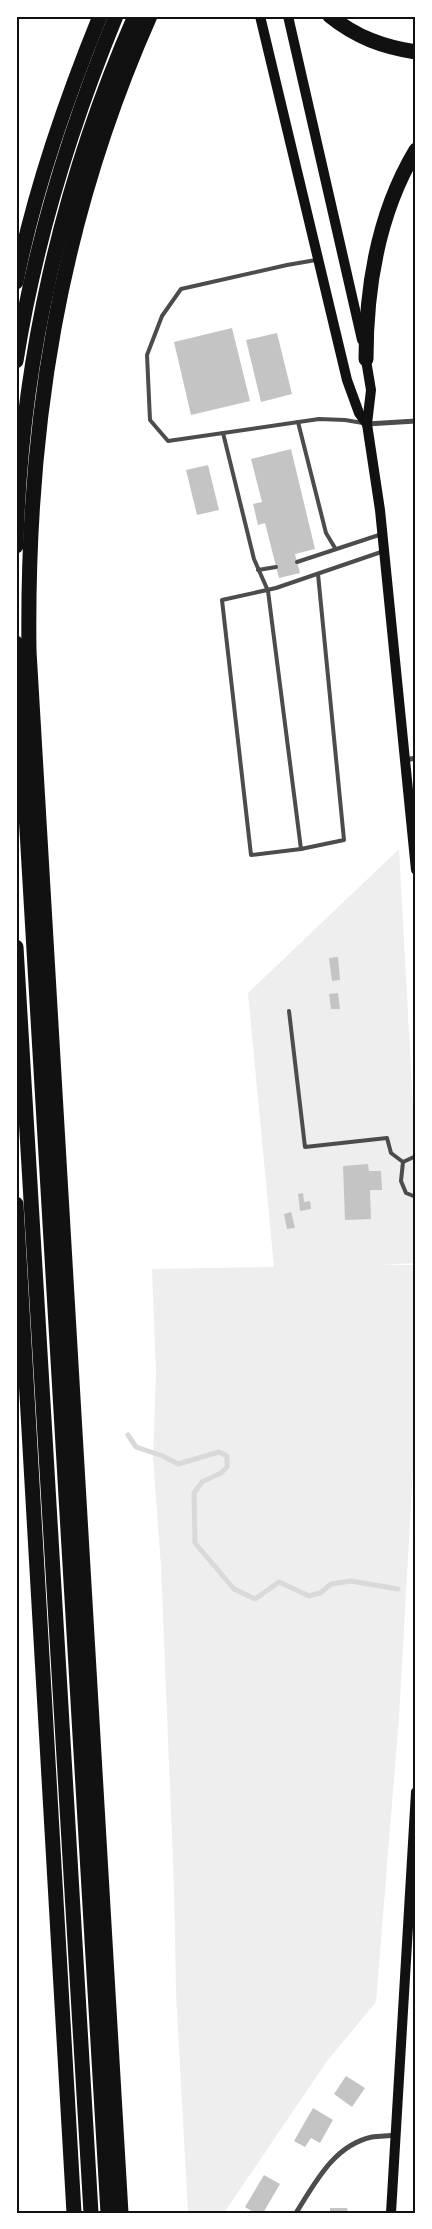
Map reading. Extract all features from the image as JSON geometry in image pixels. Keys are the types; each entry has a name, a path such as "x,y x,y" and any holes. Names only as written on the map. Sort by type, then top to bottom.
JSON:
{"highway":[{"path":"16,282 45,169 63,113 100,16"},
{"path":"16,361 31,281 59,173 80,109 116,16"},
{"path":"16,546 25,422 34,356 55,254 85,145 135,16"},
{"path":"121,2213 30,671 28,593 30,527 38,423 58,303 79,212 98,149 117,96 150,16"},
{"path":"330,16 362,37 380,45 416,52"},
{"path":"366,359 367,307 380,235 396,187 416,150"},
{"path":"16,643 108,2213"},
{"path":"16,947 90,2213"},
{"path":"16,1204 74,2213"}],"main road":[{"path":"260,16 347,380 359,413 367,424"},
{"path":"288,16 366,359 371,390 367,424 384,551 416,870"},
{"path":"391,2213 416,1792"}],"street":[{"path":"367,424 416,421"},
{"path":"405,760 416,758"},
{"path":"296,2213 321,2175 344,2149 372,2137 396,2135"}],"lane":[{"path":"318,260 287,265 181,289 162,316 147,356 150,420 168,441 328,419 367,424"},
{"path":"298,422 326,533 335,548"},
{"path":"222,433 258,570 268,591 301,849"},
{"path":"297,562 382,534"},
{"path":"318,574 344,840 301,849 251,855 222,600 268,591 384,551"},
{"path":"258,570 276,567"},
{"path":"289,1011 305,1147 387,1138 391,1154 403,1162"},
{"path":"403,1162 416,1156"},
{"path":"403,1162 401,1182 406,1193 416,1197"}],"shaded area":[{"path":"399,849 416,1160 416,1263 380,1265 416,1265 414,1452 399,1717 376,2002 327,2061 224,2213 188,2213 176,1993 174,1887 161,1566 153,1458 156,1373 152,1269 274,1267 248,993"}],"building":[{"path":"232,328 250,401 191,415 174,342"},
{"path":"277,333 292,394 261,402 246,340"},
{"path":"291,449 315,549 295,554 300,573 279,578 265,523 258,525 253,504 262,502 251,459"},
{"path":"208,465 219,510 197,515 186,470"},
{"path":"338,957 340,980 332,981 329,958"},
{"path":"338,993 340,1009 331,1009 329,994"},
{"path":"368,1164 369,1171 381,1171 382,1190 370,1190 371,1219 345,1220 343,1166"},
{"path":"303,1193 304,1202 310,1201 311,1209 300,1211 298,1194"},
{"path":"291,1212 295,1228 287,1229 284,1214"},
{"path":"346,2076 365,2088 352,2107 334,2094"},
{"path":"313,2108 333,2120 320,2143 311,2138 305,2147 294,2141"},
{"path":"264,2175 280,2184 263,2213 255,2213 245,2207"},
{"path":"330,2208 347,2208 348,2213 330,2213"}],"waterway":[{"path":"128,1435 136,1447 163,1456 178,1464 219,1452 227,1456 227,1467 221,1473 202,1482 194,1493 195,1543 234,1589 255,1599 279,1582 309,1596 320,1593 331,1584 351,1581 398,1589"}]}
